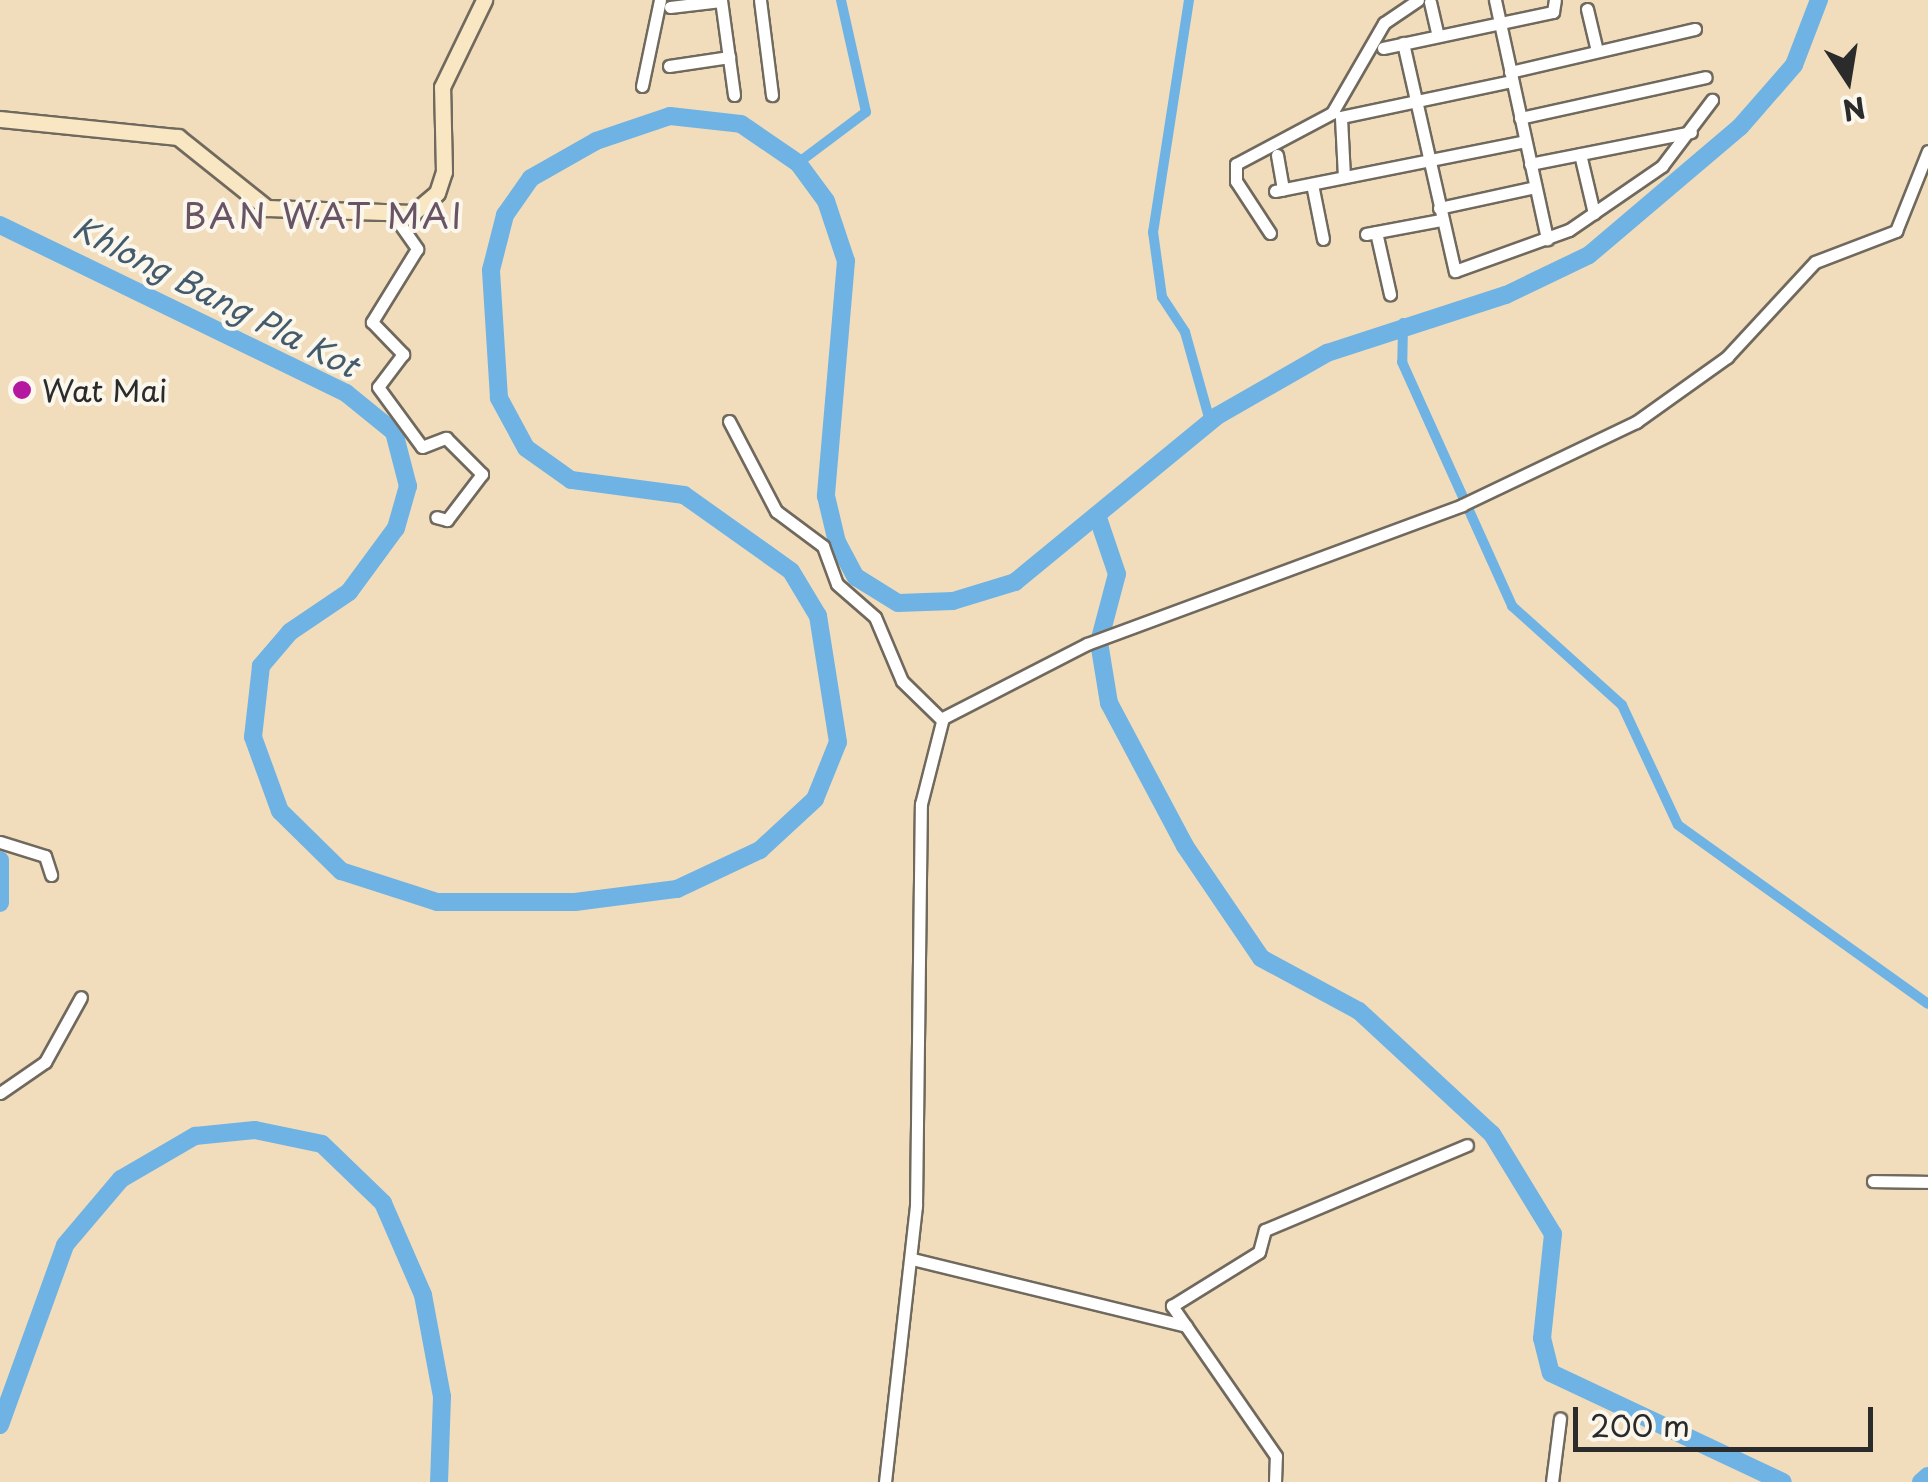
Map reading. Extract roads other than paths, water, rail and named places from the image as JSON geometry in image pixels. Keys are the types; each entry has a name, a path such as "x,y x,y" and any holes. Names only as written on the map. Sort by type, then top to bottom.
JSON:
{"street":[{"path":"0,119 178,137 254,204 395,217 437,193 442,86 484,0"},
{"path":"642,86 665,3 721,0 734,95"},
{"path":"760,0 772,94"},
{"path":"1495,0 1547,239"},
{"path":"1383,48 1553,12 1556,0"},
{"path":"1270,233 1236,181 1236,164 1332,113 1384,23 1424,1 1438,36"},
{"path":"1587,9 1597,51"},
{"path":"1344,177 1336,121 1597,51 1695,29"},
{"path":"1402,44 1455,270 1547,239 1594,213 1662,166 1692,132 1712,100"},
{"path":"668,66 729,57"},
{"path":"1520,118 1706,78"},
{"path":"1530,164 1692,132"},
{"path":"1277,155 1279,190 1525,141"},
{"path":"885,1482 912,1259 921,804 942,720 1088,644 1462,505 1636,422 1727,356 1815,262 1896,232 1928,151"},
{"path":"1580,154 1594,213"},
{"path":"1312,184 1323,239"},
{"path":"1390,294 1371,233 1535,187"},
{"path":"395,217 418,250 372,322 402,354 378,387 422,447 446,438 482,474 448,520 436,518"},
{"path":"729,421 776,512 824,546 837,584 875,617 902,681 942,720"},
{"path":"0,842 45,856 51,874"},
{"path":"0,1093 45,1062 81,997"},
{"path":"1275,1482 1276,1456 1172,1306 1259,1252 1265,1230 1467,1145"},
{"path":"1873,1180 1928,1182"},
{"path":"912,1259 1186,1326"},
{"path":"1552,1482 1560,1419"}],"waterway":[{"path":"798,163 866,112 841,0"},
{"path":"1189,0 1153,232 1162,297 1185,332 1210,421"},
{"name":"Khlong Bang Pla Kot","path":"0,225 346,393 394,432 408,486 396,528 349,592 290,632 261,666 253,737 280,811 341,871 437,902 575,902 677,889 760,850 815,799 838,742 818,616 791,571 684,495 571,480 526,448 499,398 491,270 505,215 531,178 596,141 670,116 741,124 798,163 826,201 846,261 826,496 837,542 856,577 898,603 953,601 1015,582 1217,416 1327,353 1506,295 1589,255 1740,127 1794,65 1819,0"},
{"path":"1403,323 1402,362 1512,606 1622,705 1678,825 1928,1004"},
{"path":"1097,515 1117,574 1099,642 1109,703 1185,846 1261,958 1359,1011 1492,1134 1553,1234 1542,1338 1551,1373 1783,1482"},
{"name":"Khlong Bang Pla Kot","path":"0,860 0,903"},
{"name":"Khlong Bang Pla Kot","path":"0,1425 65,1245 121,1179 195,1136 255,1130 322,1144 383,1203 423,1295 442,1397 439,1482"},
{"path":"1921,1482 1928,1476"}],"place":[{"name":"Wat Mai","path":"22,390"}],"district":[{"name":"BAN WAT MAI","path":"324,215"}]}
